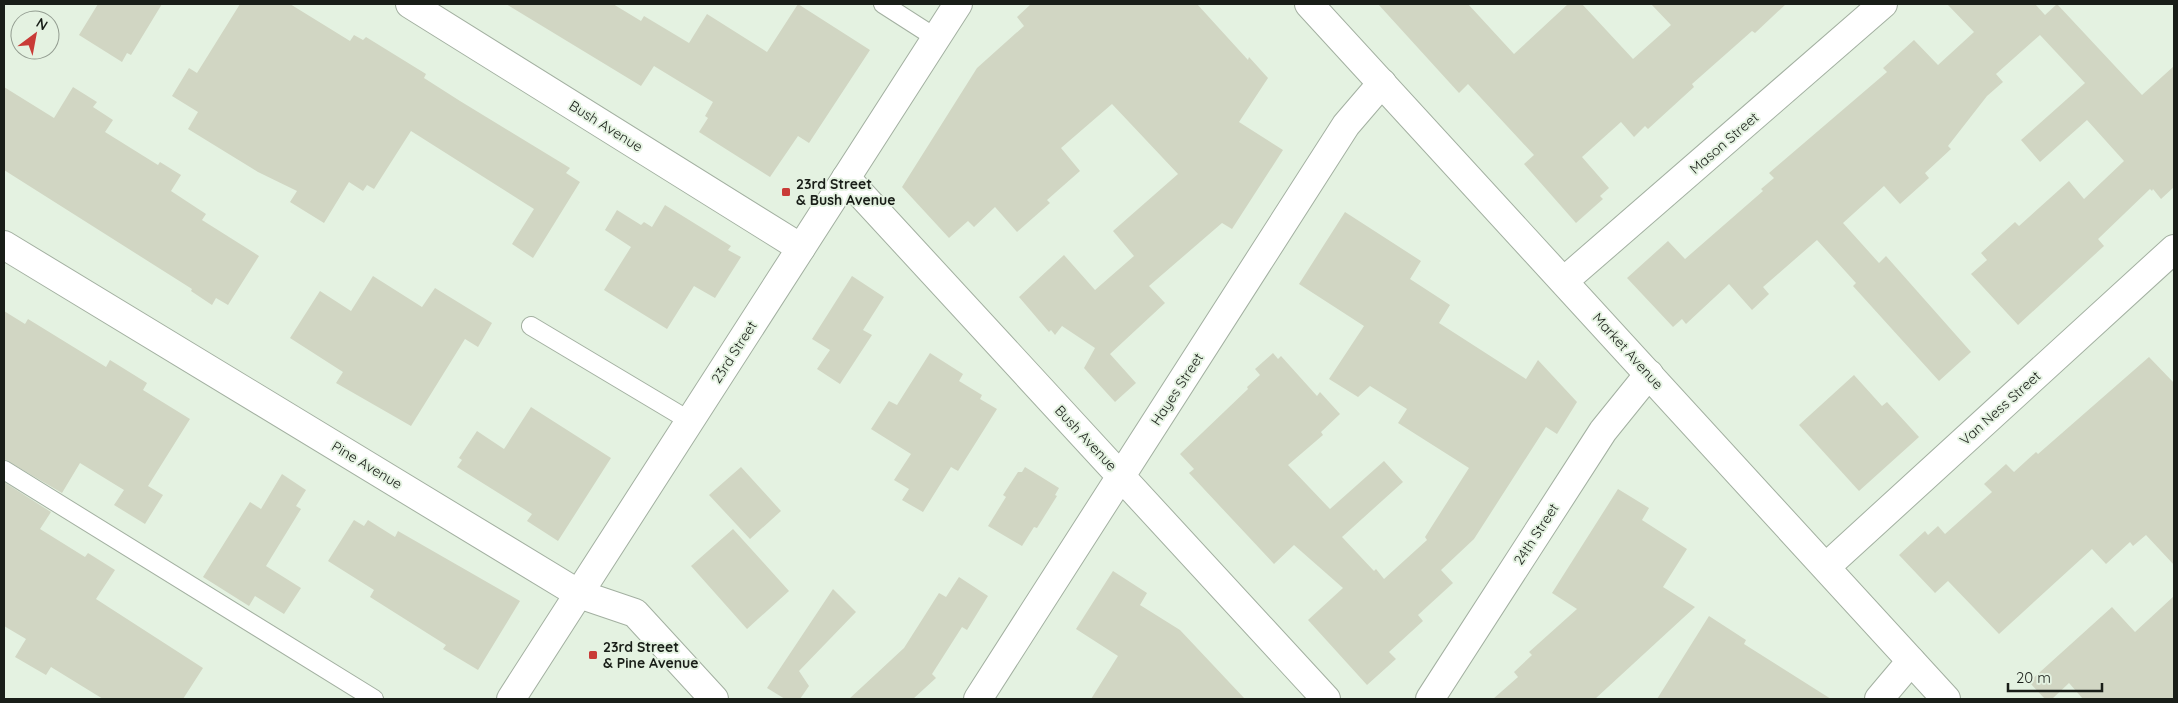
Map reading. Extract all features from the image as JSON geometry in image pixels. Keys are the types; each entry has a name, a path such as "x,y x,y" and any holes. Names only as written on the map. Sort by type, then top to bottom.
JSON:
{"street":[{"name":"Bush Avenue","path":"410,4 801,248"},
{"name":"23rd Street","path":"511,699 958,4"},
{"name":"Market Avenue","path":"1310,4 1946,699"},
{"name":"Mason Street","path":"1564,281 1883,4"},
{"name":"Hayes Street","path":"978,699 1346,125 1382,83"},
{"name":"Bush Avenue","path":"846,178 1326,699"},
{"name":"Pine Avenue","path":"4,245 579,594 635,612 714,699"},
{"name":"Van Ness Street","path":"1826,567 2174,249"},
{"name":"24th Street","path":"1430,699 1603,431 1649,374"},
{"path":"1879,699 1911,661"}],"lane":[{"path":"883,4 936,38"},
{"path":"531,326 690,421"},
{"path":"4,470 374,699"}],"building":[{"path":"98,4 162,4 131,55 127,53 122,62 79,35"},
{"path":"240,4 290,4 350,41 354,35 363,40 366,37 426,74 424,78 570,168 566,173 580,182 533,258 512,244 534,209 411,131 374,189 367,185 363,191 349,182 324,223 290,202 297,191 258,172 188,129 198,112 172,96 189,68 197,73"},
{"path":"506,4 613,4 641,21 644,16 689,43 707,14 767,52 798,4 870,50 809,143 798,136 770,177 699,132 708,118 705,116 713,102 654,66 641,86"},
{"path":"1031,4 1197,4 1248,60 1249,57 1268,78 1239,122 1283,150 1232,229 1222,223 1149,286 1165,303 1110,354 1136,383 1115,402 1084,368 1095,348 1062,326 1055,335 1051,330 1049,332 1019,297 1064,255 1095,290 1134,256 1113,231 1178,174 1112,104 1061,148 1080,171 1047,200 1050,203 1017,232 995,207 974,227 968,221 949,238 902,187 977,68 1024,26 1017,17"},
{"path":"1378,4 1468,4 1514,54 1568,4 1582,4 1633,59 1671,25 1651,4 1786,4 1755,33 1752,31 1692,84 1694,87 1648,129 1645,126 1634,137 1621,122 1582,157 1609,188 1600,196 1603,199 1576,223 1524,164 1534,155 1468,84 1459,93"},
{"path":"1947,4 2035,4 2045,15 2057,4 2142,95 2174,66 2174,187 2161,199 2153,189 2152,191 2150,189 2098,239 2104,246 2018,325 1971,274 1987,260 1981,253 2015,222 2019,226 2069,181 2084,199 2124,161 2087,120 2040,162 2021,140 2085,83 2040,35 1996,74 2003,82 1987,96 1948,146 1951,149 1925,173 1929,178 1900,204 1884,186 1843,223 1879,263 1886,256 1971,352 1939,381 1853,286 1856,283 1817,240 1763,287 1769,294 1752,310 1729,284 1686,324 1682,319 1673,327 1627,278 1668,241 1685,259 1763,191 1761,189 1774,178 1769,173 1887,72 1883,68 1914,40 1938,65 1974,32"},
{"path":"4,87 54,118 73,87 97,102 93,107 113,120 105,132 158,165 160,162 181,175 171,191 206,214 202,220 259,256 228,305 216,298 212,305 191,291 192,289 4,170"},
{"path":"665,205 731,246 728,250 741,257 715,298 694,286 667,329 604,290 631,247 605,230 617,210 641,225 644,222 652,227"},
{"path":"1345,212 1421,261 1410,279 1450,305 1439,323 1526,379 1538,360 1577,402 1557,434 1546,427 1474,539 1441,570 1453,583 1418,615 1423,621 1389,652 1396,659 1367,685 1308,620 1343,588 1294,545 1274,564 1189,473 1194,469 1180,454 1248,389 1247,387 1260,375 1255,369 1273,353 1278,359 1281,356 1317,396 1320,392 1340,414 1321,432 1323,435 1288,465 1330,509 1384,461 1403,482 1342,537 1384,579 1427,540 1425,537 1469,468 1398,423 1407,409 1370,386 1358,397 1329,379 1364,326 1299,284"},
{"path":"373,276 422,307 435,288 492,323 478,347 465,339 411,426 336,383 343,372 290,338 320,291 351,311"},
{"path":"852,276 884,297 863,330 872,335 840,384 817,369 830,350 812,339"},
{"path":"4,311 25,324 28,319 106,367 110,360 147,383 143,390 190,419 148,486 163,495 145,524 114,505 124,490 80,463 62,493 4,459"},
{"path":"930,353 963,374 959,381 982,395 980,399 997,409 958,471 951,467 923,512 902,500 909,489 894,480 911,454 871,429 889,401 897,405"},
{"path":"2149,357 2174,383 2174,565 2146,535 2133,546 2130,542 2106,564 2092,549 1999,634 1948,581 1935,593 1899,555 1925,531 1928,535 1938,526 1945,534 1992,492 1984,484 2006,464 2014,472 2036,452 2038,454"},
{"path":"1854,375 1882,406 1887,402 1919,437 1859,491 1799,425"},
{"path":"531,407 611,458 558,541 527,521 532,514 457,467 462,460 459,458 477,431 504,449"},
{"path":"741,467 781,511 750,539 709,495"},
{"path":"1025,467 1059,488 1055,495 1057,496 1037,528 1034,527 1022,546 988,526 1006,497 1003,495 1018,472 1022,472"},
{"path":"282,474 306,490 296,506 301,509 266,566 301,588 284,614 255,596 249,606 203,577 250,502 261,509"},
{"path":"4,482 51,512 40,529 85,557 88,553 115,570 96,599 203,668 183,699 103,699 51,667 46,675 15,657 26,639 4,626"},
{"path":"1618,489 1649,508 1642,520 1687,549 1663,587 1695,607 1595,699 1493,699 1518,677 1514,672 1532,655 1529,652 1577,609 1552,593"},
{"path":"354,520 364,526 368,520 395,537 398,531 520,601 478,670 443,649 446,645 370,597 374,590 328,561"},
{"path":"733,529 789,591 747,629 691,566"},
{"path":"1113,571 1147,593 1140,605 1180,630 1245,699 1091,699 1118,656 1076,629"},
{"path":"959,577 988,596 967,630 962,627 932,674 936,678 913,699 849,699 904,648 939,593 946,597"},
{"path":"833,589 856,612 799,671 809,686 800,699 785,699 767,688"},
{"path":"2174,596 2174,699 2083,699 2069,683 2052,699 2045,699 2029,682 2112,607 2135,632"},
{"path":"1709,616 1746,640 1744,644 1831,699 1657,699"}],"place":[{"name":"23rd Street & Bush Avenue","path":"786,192"},
{"name":"23rd Street & Pine Avenue","path":"593,655"}]}
